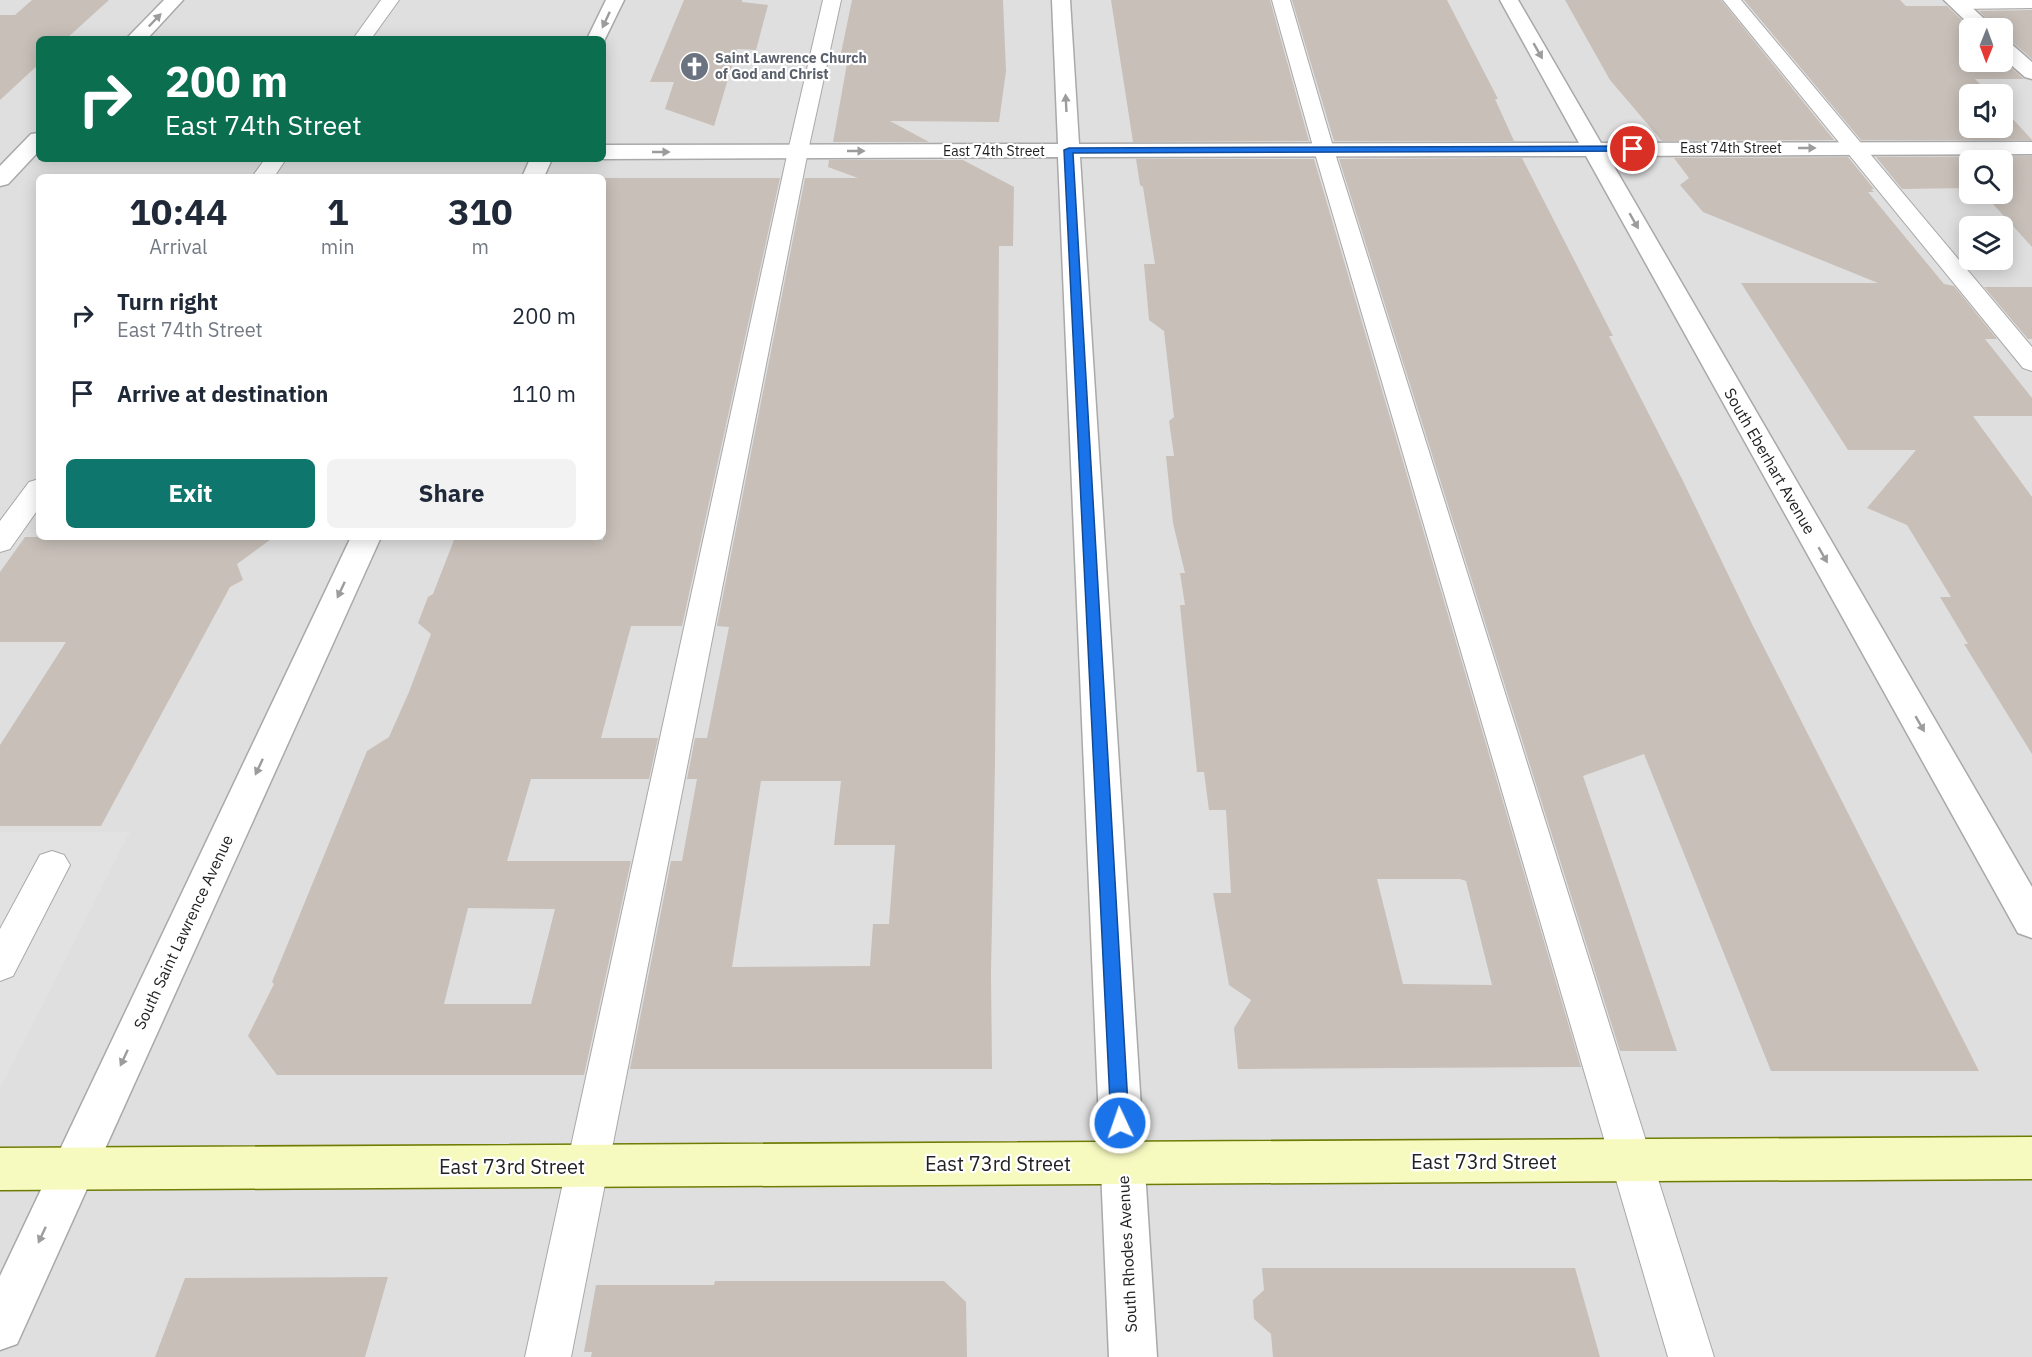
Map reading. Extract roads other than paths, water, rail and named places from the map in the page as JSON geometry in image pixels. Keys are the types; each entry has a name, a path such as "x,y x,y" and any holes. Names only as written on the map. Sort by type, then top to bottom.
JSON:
{"street":[{"path":"139,36 174,0"},
{"path":"598,36 615,0"},
{"name":"South Rhodes Avenue","path":"1061,0 1133,1357"},
{"name":"South Eberhart Avenue","path":"1509,0 2032,922"},
{"path":"1955,2 1973,18"},
{"path":"2013,56 2032,73"},
{"name":"East 74th Street","path":"606,152 2032,147"},
{"path":"0,154 34,149"},
{"path":"0,179 34,149"},
{"name":"South Saint Lawrence Avenue","path":"0,1327 365,540"},
{"name":"East 73rd Street","path":"0,1169 2032,1158"}],"lane":[{"path":"364,36 390,0"},
{"path":"548,1357 798,151 832,0"},
{"path":"1281,0 1324,150 1691,1357"},
{"path":"1732,0 2032,363"},
{"path":"1955,2 2032,3"},
{"path":"0,542 36,492"},
{"path":"0,965 52,865"}],"place":[{"name":"Saint Lawrence Church of God and Christ","path":"694,66"}]}
